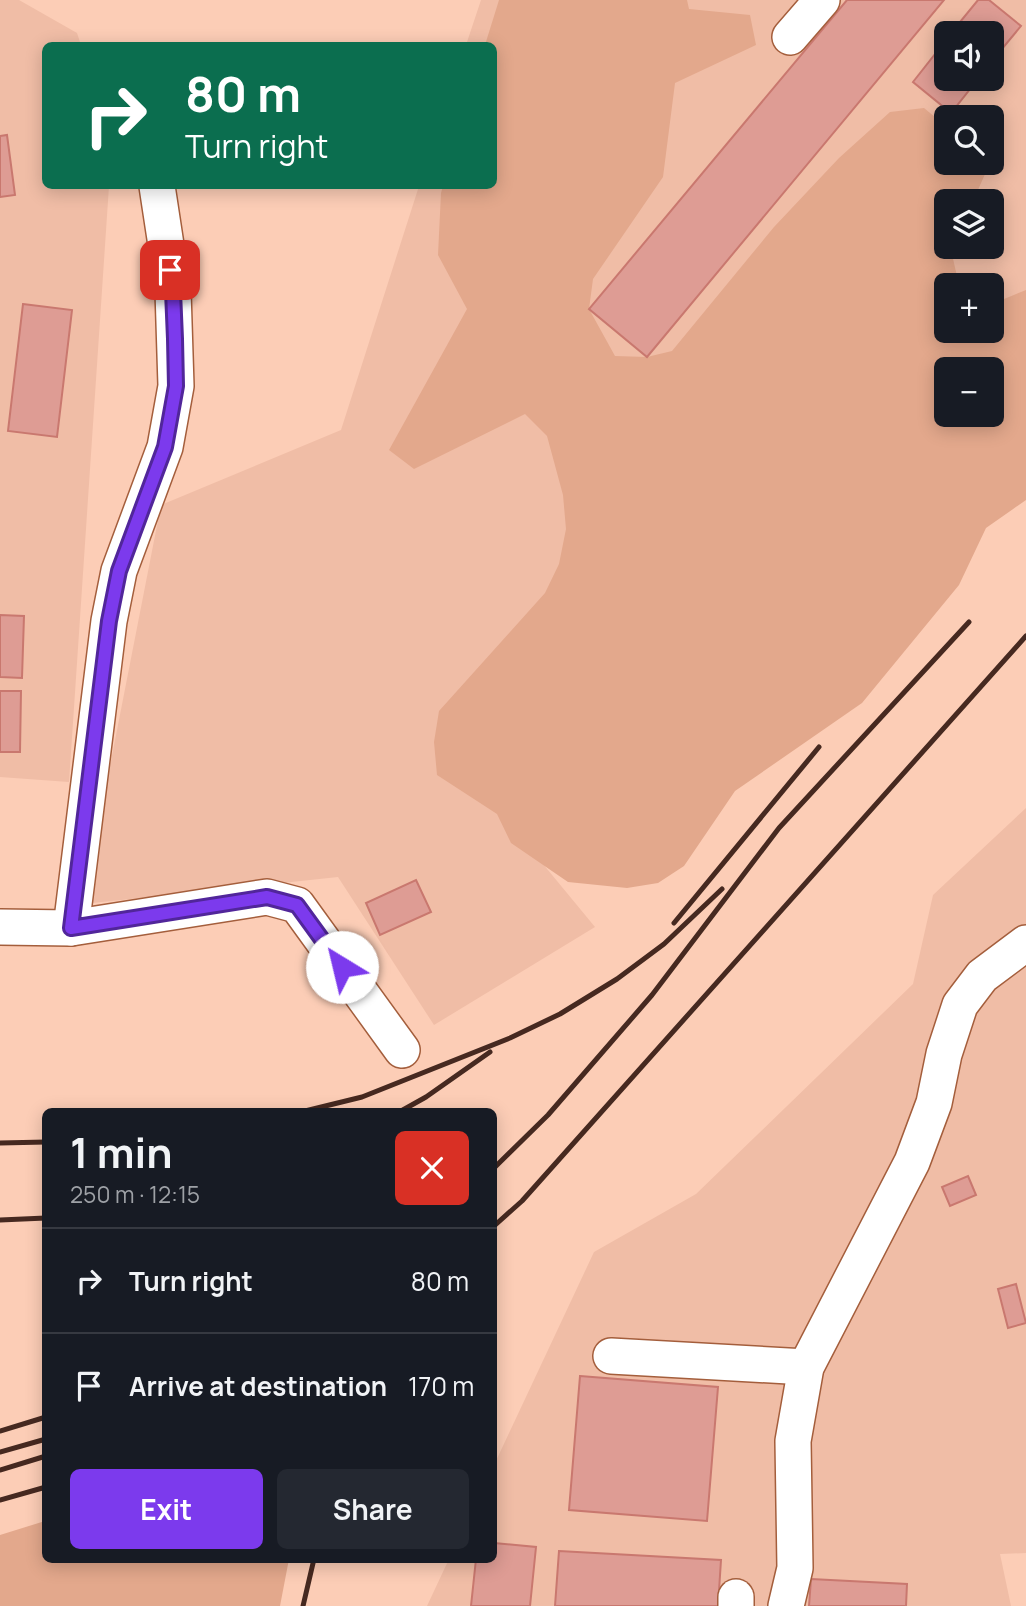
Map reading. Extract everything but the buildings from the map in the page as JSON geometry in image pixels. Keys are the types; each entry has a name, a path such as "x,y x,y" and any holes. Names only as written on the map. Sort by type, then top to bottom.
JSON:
{"lane":[{"path":"790,37 822,0"},
{"path":"71,928 109,621 119,571 165,447 176,386 173,291 157,189"},
{"path":"0,927 71,928 267,897 297,905 402,1050"},
{"path":"786,1606 795,1568 793,1440 806,1367 912,1162 934,1103 944,1054 960,1005 982,976 1026,943"},
{"path":"611,1356 806,1367"}],"shaded area":[{"path":"0,0 19,0 77,33 80,42 42,42 42,189 109,189 69,782 0,777"},
{"path":"481,0 1026,0 1026,294 1004,320 1004,273 934,273 934,343 984,343 972,357 934,357 934,385 543,864 595,927 434,1025 338,877 83,904 161,505 341,430 418,189 497,189 497,42 467,42"},
{"path":"499,0 687,0 689,9 750,15 756,45 675,83 663,177 593,279 589,309 615,356 647,357 672,351 774,227 839,158 890,112 924,108 934,116 934,175 985,175 978,189 934,189 934,259 953,259 956,273 934,273 934,343 1004,343 1004,299 1026,290 1026,500 986,528 959,585 862,703 735,791 684,866 658,883 627,888 568,882 511,843 497,814 437,775 434,742 439,711 545,593 559,564 566,529 563,495 547,436 525,414 414,469 389,450 467,309 438,255 442,189 497,189 497,42 486,42"},
{"path":"1026,808 1026,1553 1000,1554 1011,1606 427,1606 447,1563 497,1563 497,1459 594,1252 696,1194 913,984 933,895"},
{"path":"42,1522 42,1563 288,1563 280,1606 0,1606 0,1535"}],"railway":[{"path":"497,1165 548,1115 652,995 779,828 969,622"},
{"path":"497,1223 522,1201 1026,636"},
{"path":"674,923 819,747"},
{"path":"317,1108 362,1097 510,1038 560,1014 617,979 664,944 722,889"},
{"path":"406,1108 490,1052"},
{"path":"0,1143 42,1142"},
{"path":"0,1220 42,1218"},
{"path":"0,1431 42,1418"},
{"path":"0,1452 42,1440"},
{"path":"0,1470 42,1457"},
{"path":"0,1500 42,1488"},
{"path":"303,1606 313,1563"}],"route":[{"path":"170,270 176,386 165,447 119,571 109,621 71,928 267,897 297,905 342,967"}]}
